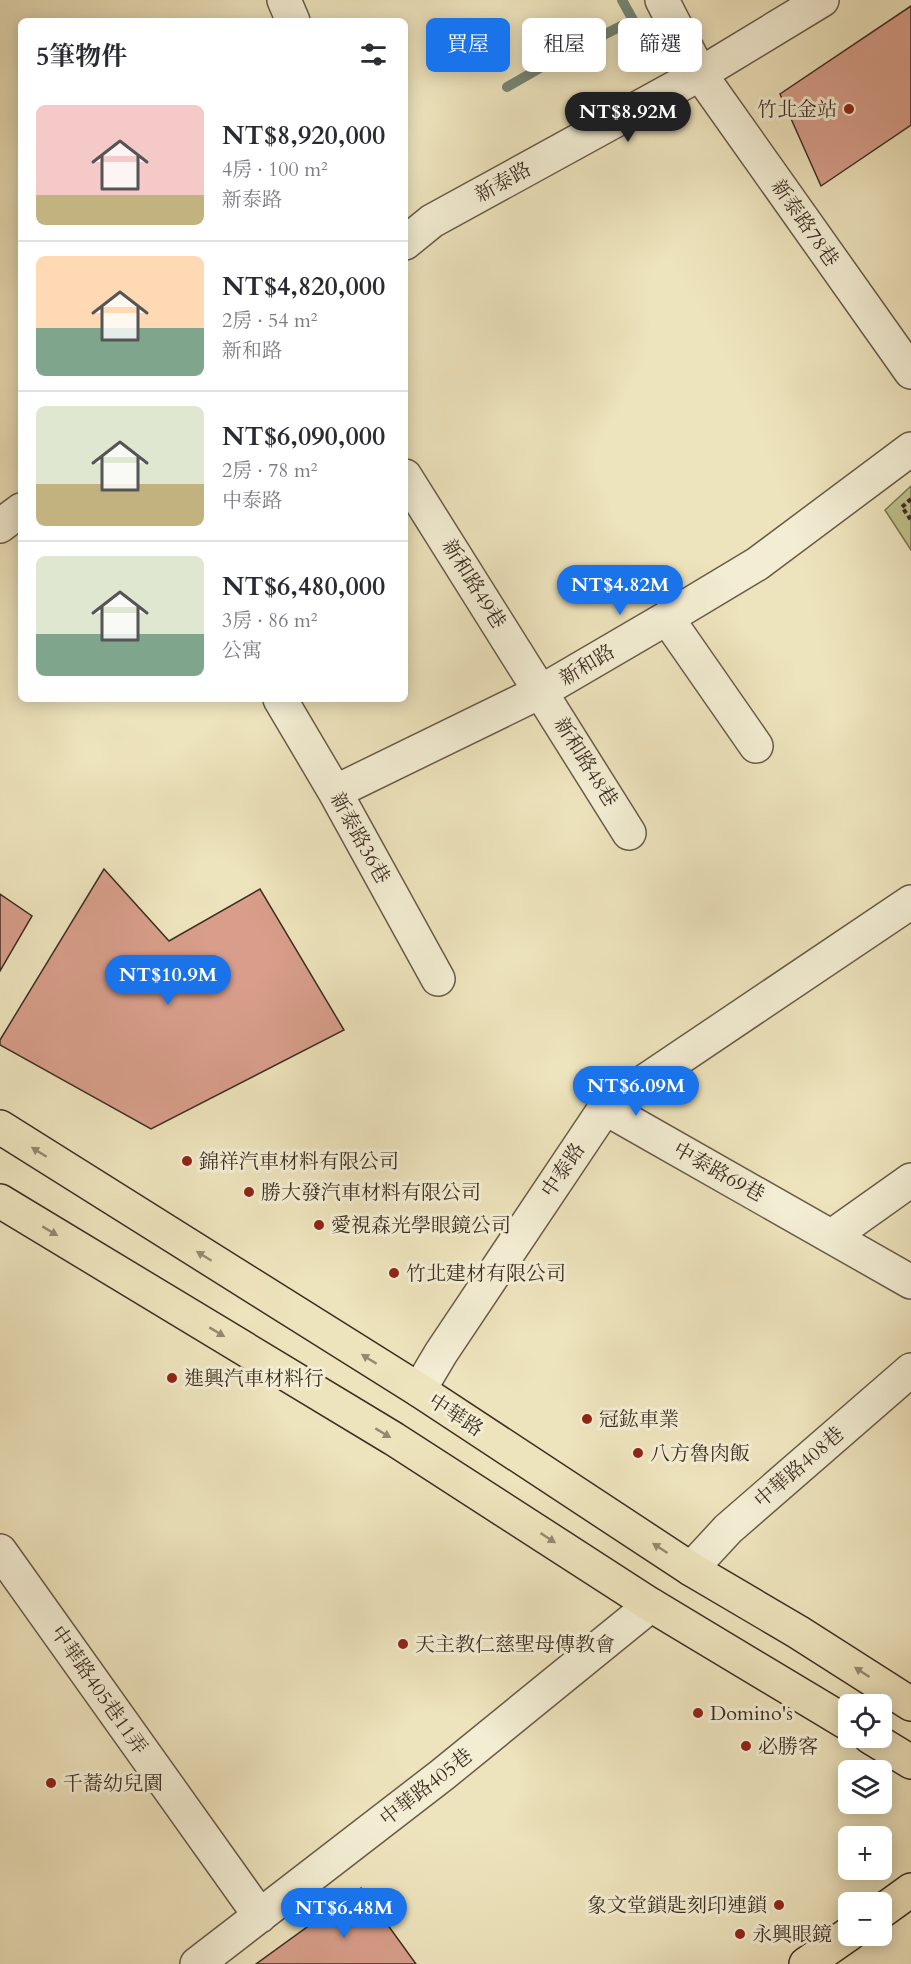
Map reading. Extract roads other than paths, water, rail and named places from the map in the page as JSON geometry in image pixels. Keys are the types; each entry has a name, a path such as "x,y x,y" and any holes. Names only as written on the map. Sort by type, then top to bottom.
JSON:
{"main road":[{"name":"中華路","path":"0,1127 419,1390 691,1569 798,1632 911,1704"},
{"path":"0,1200 394,1439 651,1605 838,1717"},
{"path":"888,1748 911,1762"},
{"path":"892,1904 911,1890"},
{"path":"806,1964 838,1942"}],"street":[{"path":"284,0 292,18"},
{"name":"新泰路78巷","path":"662,0 700,74 911,372"},
{"name":"新泰路","path":"408,241 432,221 700,74 822,0"},
{"name":"新和路","path":"335,792 542,691 667,618 757,564 911,449"},
{"name":"新和路49巷","path":"408,481 542,691"},
{"path":"0,526 18,512"},
{"path":"667,618 756,746"},
{"name":"新和路48巷","path":"542,691 629,833"},
{"name":"新泰路36巷","path":"281,702 335,792 438,979"},
{"name":"中泰路","path":"419,1390 441,1353 605,1108 911,902"},
{"name":"中泰路69巷","path":"605,1108 911,1282"},
{"path":"832,1236 911,1180"},
{"name":"中華路408巷","path":"691,1569 728,1529 911,1370"},
{"name":"中華路405巷11弄","path":"0,1551 260,1916"},
{"name":"中華路405巷","path":"197,1964 442,1775 651,1605"}],"waterway":[{"path":"507,87 633,20 622,0"}],"place":[{"name":"竹北金站","path":"849,109"},
{"name":"錦祥汽車材料有限公司","path":"187,1161"},
{"name":"勝大發汽車材料有限公司","path":"249,1192"},
{"name":"愛視森光學眼鏡公司","path":"319,1225"},
{"name":"竹北建材有限公司","path":"394,1273"},
{"name":"進興汽車材料行","path":"172,1378"},
{"name":"冠鈜車業","path":"587,1419"},
{"name":"八方魯肉飯","path":"638,1453"},
{"name":"天主教仁慈聖母傳教會","path":"403,1644"},
{"name":"Domino's","path":"698,1713"},
{"name":"必勝客","path":"746,1746"},
{"name":"千蕎幼兒園","path":"51,1783"},
{"name":"象文堂鎖匙刻印連鎖","path":"779,1905"},
{"name":"永興眼鏡","path":"740,1934"}]}
